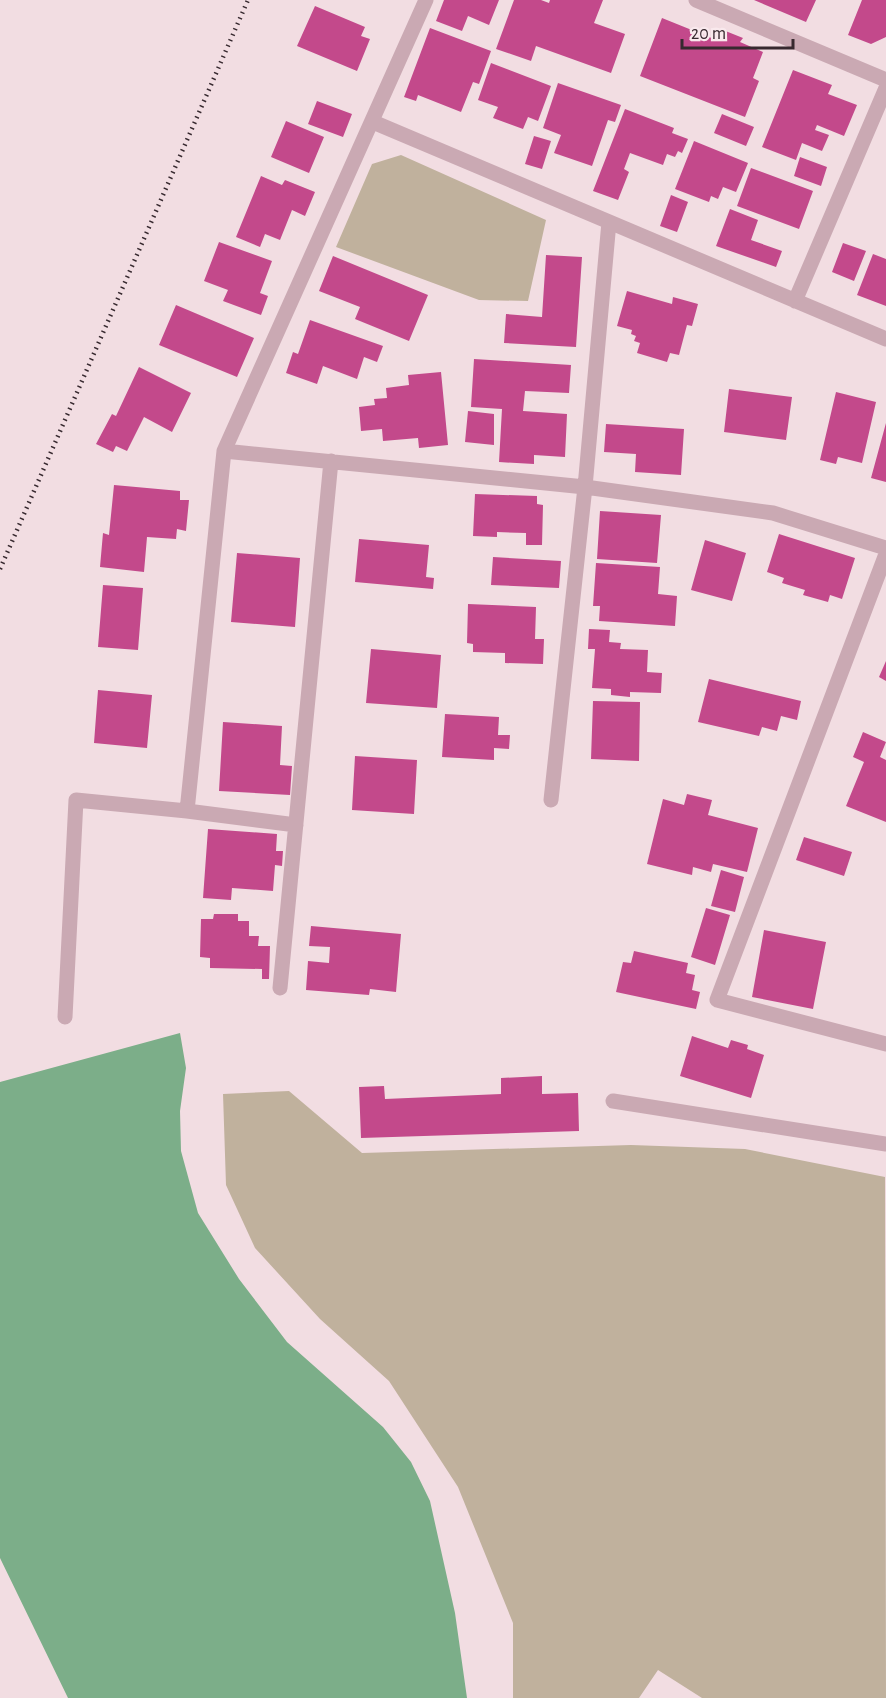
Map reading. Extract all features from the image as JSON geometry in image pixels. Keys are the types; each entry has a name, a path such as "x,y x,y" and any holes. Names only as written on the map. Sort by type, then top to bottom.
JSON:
{"street":[{"path":"187,811 224,451 374,122 426,0"},
{"path":"696,0 886,80"},
{"path":"795,301 886,88"},
{"path":"374,122 886,339"},
{"path":"551,800 585,487 609,222"},
{"path":"224,451 585,487 773,513 886,548"},
{"path":"280,988 331,461"},
{"path":"886,554 717,1000 886,1044"},
{"path":"65,1017 76,800 296,825"},
{"path":"613,1101 886,1144"}],"shaded area":[{"path":"401,155 546,220 528,301 479,300 336,247 372,164"},
{"path":"180,1033 186,1068 180,1111 181,1151 198,1213 239,1279 287,1342 383,1427 411,1462 430,1501 455,1613 467,1698 68,1698 0,1558 0,1082"},
{"path":"289,1091 362,1153 631,1145 745,1149 885,1177 886,1698 702,1698 658,1670 639,1698 513,1698 513,1623 458,1487 389,1381 320,1319 255,1248 226,1185 223,1094"}],"building":[{"path":"444,0 499,0 489,25 468,16 462,31 436,21"},
{"path":"514,0 541,0 549,3 550,0 603,0 594,23 625,34 611,73 536,46 531,61 496,49"},
{"path":"754,0 816,0 806,22"},
{"path":"862,0 886,0 886,37 871,44 848,35"},
{"path":"315,6 365,27 361,36 370,39 357,71 297,46"},
{"path":"662,18 719,41 723,30 743,38 740,42 763,52 753,78 759,81 745,117 640,76"},
{"path":"430,28 491,51 479,84 473,82 461,112 418,95 416,101 404,97"},
{"path":"491,63 551,86 538,121 528,117 523,129 493,118 498,107 478,100"},
{"path":"793,70 832,85 828,94 857,105 844,136 817,125 815,130 829,135 822,151 802,143 796,160 762,147"},
{"path":"558,83 621,105 615,122 608,120 592,166 554,153 561,135 543,128"},
{"path":"317,101 352,114 343,137 308,124"},
{"path":"625,109 674,128 672,133 688,139 682,153 678,151 675,157 667,154 663,165 630,153 624,169 629,172 618,200 593,191"},
{"path":"722,114 754,127 746,146 714,133"},
{"path":"286,121 324,137 309,173 271,157"},
{"path":"534,136 551,141 542,169 525,164"},
{"path":"694,141 748,163 736,192 723,187 718,199 711,196 709,202 675,189"},
{"path":"800,157 827,167 821,186 794,176"},
{"path":"751,168 813,191 799,229 737,206"},
{"path":"261,176 282,185 285,180 315,192 305,216 292,210 280,240 265,234 260,247 236,237"},
{"path":"671,195 688,202 677,232 660,226"},
{"path":"730,209 758,220 751,240 782,251 776,267 716,246"},
{"path":"219,242 272,261 260,293 268,296 261,315 223,301 228,290 204,281"},
{"path":"843,243 866,251 854,281 832,272"},
{"path":"873,254 886,259 886,306 857,295"},
{"path":"546,255 582,257 576,347 504,343 506,314 542,317"},
{"path":"333,256 428,295 409,341 355,319 360,307 319,291"},
{"path":"627,291 672,304 673,297 698,304 692,326 687,325 679,355 670,353 667,362 637,353 640,343 634,341 636,336 631,334 632,330 617,326"},
{"path":"176,305 254,338 237,377 159,345"},
{"path":"310,320 383,346 377,362 364,357 357,379 323,366 317,384 286,373 293,352 298,354"},
{"path":"474,359 571,365 569,393 525,391 523,411 567,414 565,457 534,455 534,464 499,462 502,409 471,407"},
{"path":"139,367 191,393 172,432 144,417 127,451 116,446 113,452 96,444 112,414 116,416"},
{"path":"441,372 448,445 419,448 418,438 383,441 382,429 361,431 359,407 375,405 374,399 387,398 386,388 409,385 408,375"},
{"path":"729,389 792,397 786,440 724,432"},
{"path":"836,392 876,402 862,463 838,457 836,464 820,460"},
{"path":"468,411 494,414 494,445 465,442"},
{"path":"886,423 886,482 871,478"},
{"path":"606,424 684,429 681,475 635,472 636,454 604,452"},
{"path":"114,485 180,491 180,500 189,500 186,531 177,529 176,539 147,537 144,572 100,567 103,533 109,535"},
{"path":"475,494 537,496 537,504 543,505 542,545 526,545 526,533 497,532 497,537 473,536"},
{"path":"600,511 661,515 657,563 597,559"},
{"path":"779,534 855,558 842,599 830,595 828,602 803,595 805,590 782,583 784,578 767,572"},
{"path":"359,539 429,545 426,577 434,578 433,589 355,582"},
{"path":"705,540 746,553 732,601 691,590"},
{"path":"237,553 300,558 295,627 231,622"},
{"path":"493,557 561,561 559,588 491,585"},
{"path":"596,563 660,567 658,594 677,596 675,626 599,621 600,606 593,606"},
{"path":"103,585 143,588 138,650 98,647"},
{"path":"468,604 536,607 535,639 544,639 543,664 505,663 505,653 473,652 473,644 467,643"},
{"path":"589,629 610,630 609,642 621,643 620,649 648,650 647,672 662,673 661,693 630,692 630,697 611,695 611,689 592,688 595,649 588,649"},
{"path":"371,649 441,655 437,708 366,703"},
{"path":"886,661 886,681 879,677"},
{"path":"709,679 801,701 797,720 781,716 777,731 762,727 759,736 698,722"},
{"path":"98,690 152,695 147,748 94,743"},
{"path":"593,701 640,702 639,761 591,759"},
{"path":"445,714 499,717 498,735 510,735 509,749 494,748 494,760 442,757"},
{"path":"223,722 282,726 280,765 292,766 290,795 219,791"},
{"path":"863,732 886,742 880,757 886,760 886,822 846,806 864,762 853,757"},
{"path":"355,756 417,760 414,814 352,810"},
{"path":"687,794 712,800 708,815 758,828 747,872 713,864 711,872 693,867 692,875 647,864 663,799 684,805"},
{"path":"208,829 277,834 276,851 283,851 282,866 275,865 273,891 232,888 231,900 203,898"},
{"path":"804,837 852,852 844,876 796,860"},
{"path":"721,870 744,877 735,912 711,906"},
{"path":"706,908 730,915 715,965 691,957"},
{"path":"214,914 238,914 238,921 249,921 249,936 259,936 258,946 270,946 269,979 262,979 262,969 210,968 210,958 200,957 201,919 213,919"},
{"path":"311,926 401,934 396,992 370,989 369,995 306,990 308,961 329,963 330,947 309,946"},
{"path":"764,930 826,942 813,1009 752,997"},
{"path":"634,951 688,963 686,973 695,975 692,990 700,992 696,1009 616,992 623,962 631,963"},
{"path":"692,1036 728,1048 731,1040 748,1045 747,1049 764,1055 751,1098 680,1076"},
{"path":"542,1076 542,1094 578,1093 579,1131 361,1138 359,1087 384,1086 385,1099 501,1094 501,1078"}],"railway":[{"path":"0,569 248,0"}]}
